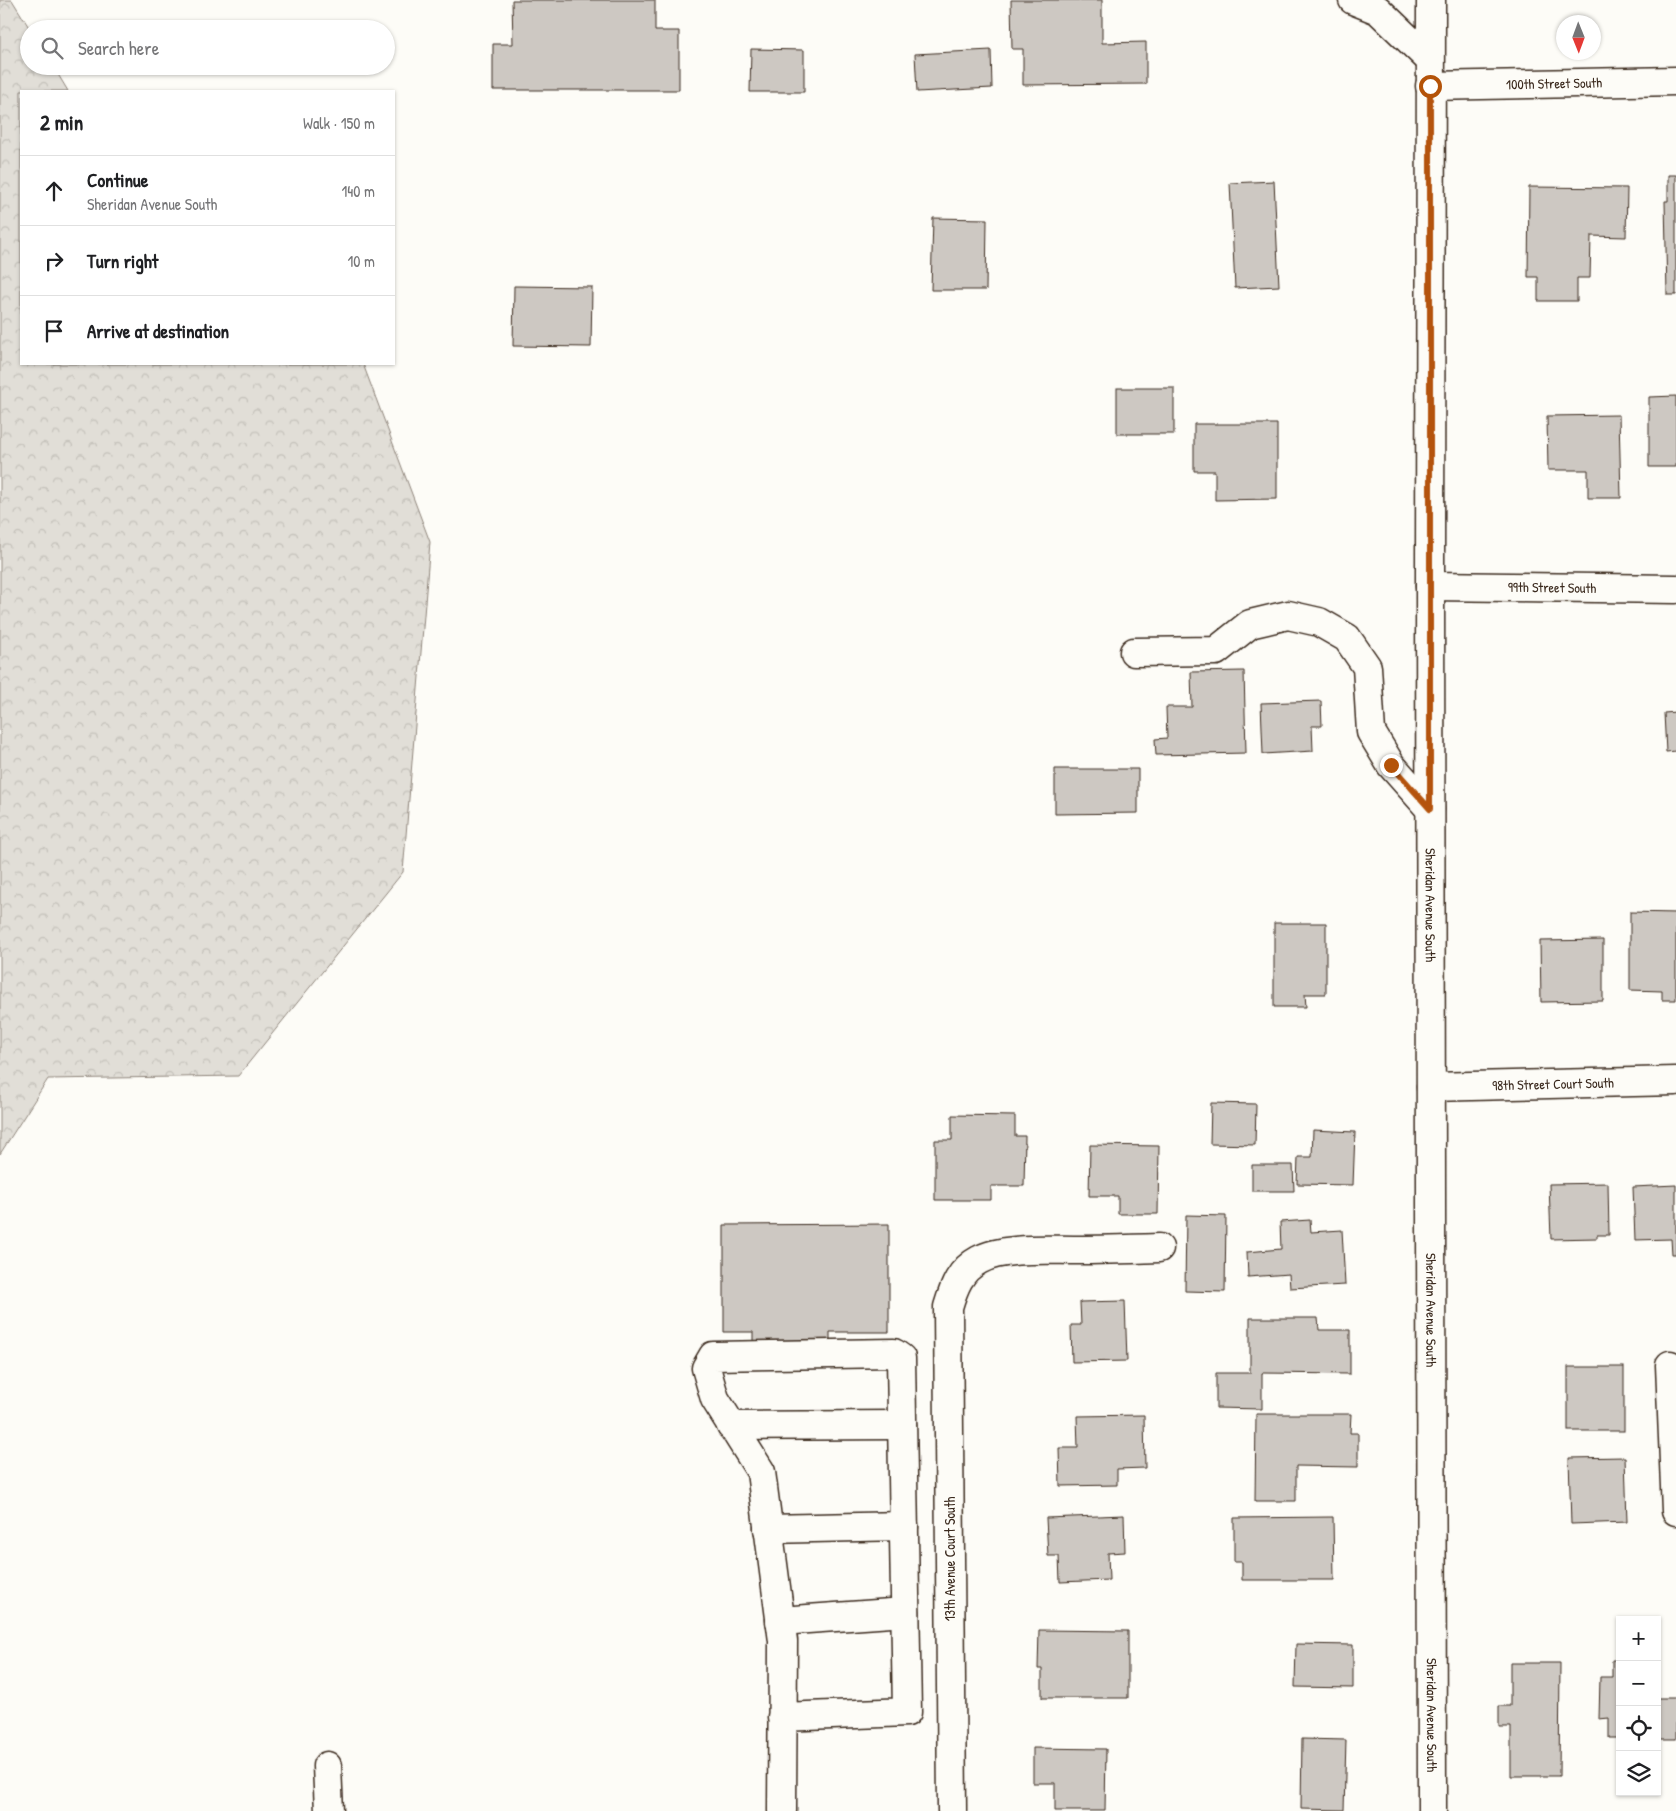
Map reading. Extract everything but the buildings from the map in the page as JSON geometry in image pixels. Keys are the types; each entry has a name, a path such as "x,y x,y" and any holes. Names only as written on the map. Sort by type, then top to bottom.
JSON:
{"street":[{"path":"1352,0 1378,10 1430,73"},
{"name":"Sheridan Avenue South","path":"1430,0 1432,1811"},
{"name":"100th Street South","path":"1430,73 1676,81"},
{"name":"99th Street South","path":"1430,586 1676,589"},
{"path":"1134,652 1216,651 1250,624 1288,615 1319,622 1346,638 1366,667 1372,732 1391,765 1430,809"},
{"name":"98th Street Court South","path":"1431,1087 1676,1081"},
{"name":"13th Avenue Court South","path":"952,1811 948,1307 954,1287 963,1272 980,1259 1004,1252 1159,1248"},
{"path":"782,1717 907,1712 901,1358 894,1353 713,1356 706,1368 715,1399 761,1472 783,1641 782,1717 782,1811"},
{"path":"1670,1365 1676,1511"},
{"path":"731,1426 902,1424"},
{"path":"768,1529 904,1526"},
{"path":"780,1621 905,1612"},
{"path":"327,1766 329,1811"}],"green space":[{"path":"0,0 12,0 24,20 20,20 20,75 58,75 67,90 20,90 20,365 363,365 430,542 403,872 238,1076 48,1079 0,1154"}],"route":[{"path":"1391,765 1430,809 1430,86"}]}
